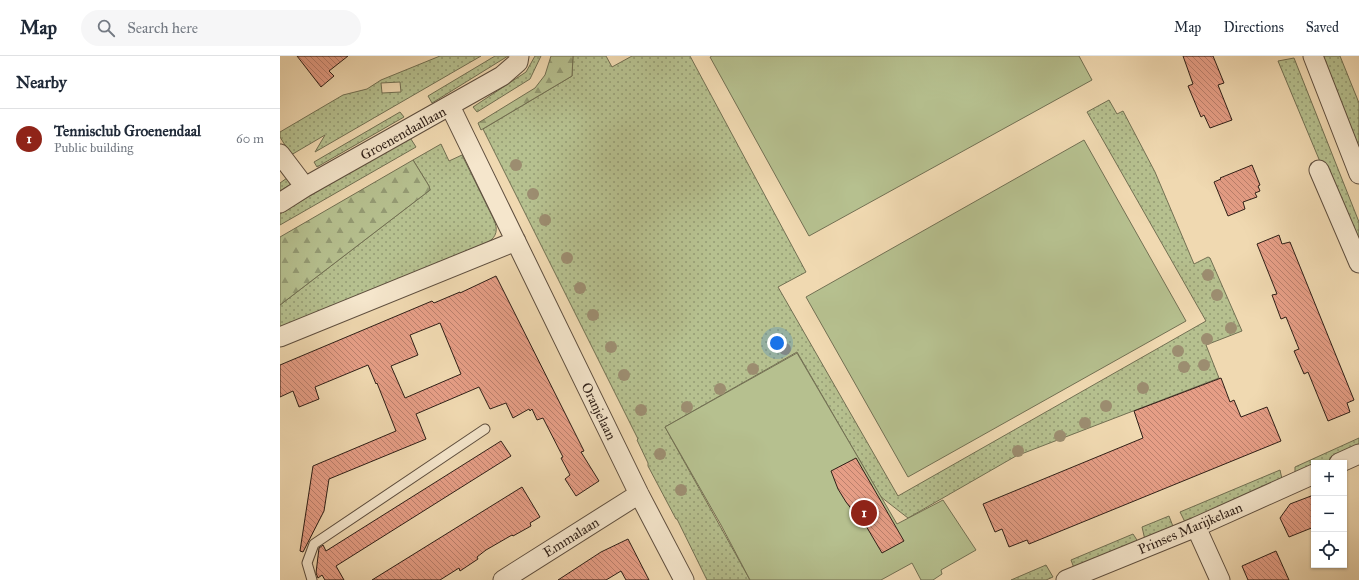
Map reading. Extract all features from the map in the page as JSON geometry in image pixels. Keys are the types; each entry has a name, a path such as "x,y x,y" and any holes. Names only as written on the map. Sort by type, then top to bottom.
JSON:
{"street":[{"name":"Groenendaallaan","path":"280,203 305,187 502,76 518,62 519,56"},
{"path":"1313,56 1359,174"},
{"name":"Oranjelaan","path":"450,106 639,494 684,580"},
{"path":"280,154 305,187"},
{"path":"1319,170 1359,264"},
{"path":"280,337 516,240"},
{"path":"1346,460 1359,454"},
{"name":"Prinses Marijkelaan","path":"1066,580 1196,527 1311,475"},
{"name":"Emmalaan","path":"503,580 639,494"},
{"path":"1196,527 1220,580"}],"lane":[{"path":"312,580 307,563 314,544 485,429"}],"green space":[{"path":"440,56 481,56 315,152 325,135 291,155 280,137 280,132 343,95 367,89 381,80","holes":["400,82 401,92 382,93 381,83"]},
{"path":"495,56 508,56 432,103 428,96"},
{"path":"535,56 541,56 530,79 477,112 473,107 526,72"},
{"path":"551,56 573,56 572,76 481,130 478,123 535,88 545,75"},
{"path":"573,56 606,56 612,67 632,56 690,56 806,272 778,287 898,496 1206,321 1087,112 1109,100 1117,114 1123,111 1155,172 1194,264 1208,257 1210,258 1242,331 1206,345 1219,378 1016,456 908,518 881,497 797,352 665,427 750,580 707,580 677,519 648,466 637,440 638,439 483,129 572,76"},
{"path":"1079,56 1092,80 809,236 710,57"},
{"path":"1319,56 1340,56 1359,103 1359,158"},
{"path":"1294,58 1359,222 1359,255 1278,61"},
{"path":"400,112 404,117 317,167 314,162"},
{"path":"409,136 416,147 280,225 280,214"},
{"path":"1084,140 1186,321 908,477 806,297"},
{"path":"441,144 449,161 462,155 494,220 496,232 493,238 488,242 280,328 280,305 430,190 413,160"},
{"path":"413,160 430,190 280,305 280,237"},
{"path":"287,178 291,184 280,191 280,183"},
{"path":"797,353 897,524 943,500 976,550 941,570 942,574 933,580 921,580 912,563 881,580 750,580 721,525 665,427"},
{"path":"1359,438 1359,448 1332,460 1311,460 1311,469 1295,476 1295,467"},
{"path":"1280,470 1282,479 1185,522 1180,512"},
{"path":"1169,516 1174,529 1145,540 1142,527"},
{"path":"1133,534 1139,543 1074,568 1071,560"},
{"path":"1046,565 1053,577 1046,580 1011,580"}],"building":[{"path":"297,56 348,56 329,71 334,76 321,87"},
{"path":"1183,56 1213,56 1224,83 1218,85 1232,120 1210,128 1204,115 1201,117 1188,86 1193,84"},
{"path":"1252,165 1260,185 1258,186 1260,191 1255,193 1257,197 1243,202 1245,209 1228,216 1214,182 1221,179 1220,178"},
{"path":"1279,235 1282,244 1290,242 1354,400 1347,403 1350,412 1328,421 1308,372 1304,374 1294,351 1299,349 1286,317 1281,319 1272,295 1277,294 1257,244"},
{"path":"496,276 584,451 581,452 599,481 576,496 565,479 570,475 561,458 563,457 543,418 537,420 532,409 530,411 529,409 513,418 506,403 490,409 479,387 416,414 426,439 329,479 324,511 303,552 300,551 313,466 396,431 377,383 376,384 368,365 315,387 319,399 299,407 293,391 280,397 280,365 432,301 434,303 460,293","holes":["440,323 461,374 405,398 391,366 418,355 410,335"]},
{"path":"1221,378 1230,402 1234,400 1241,417 1267,407 1281,441 1029,544 1027,540 1009,547 1002,529 995,532 983,504 1143,438 1134,411"},
{"path":"501,441 511,456 336,566 344,580 325,580 322,575 318,578 316,573 319,548 323,545 326,551"},
{"path":"856,458 904,541 882,553 856,509 853,511 846,502 838,489 831,471"},
{"path":"522,487 540,517 530,523 531,526 486,550 477,557 478,559 460,571 459,568 440,580 372,580"},
{"path":"1311,496 1311,528 1289,537 1280,518 1290,504"},
{"path":"628,539 649,580 626,580 621,571 606,580 558,580 601,552"},
{"path":"1276,551 1289,580 1248,580 1242,566"}],"place":[{"name":"Tennisclub Groenendaal","path":"864,513"}]}
